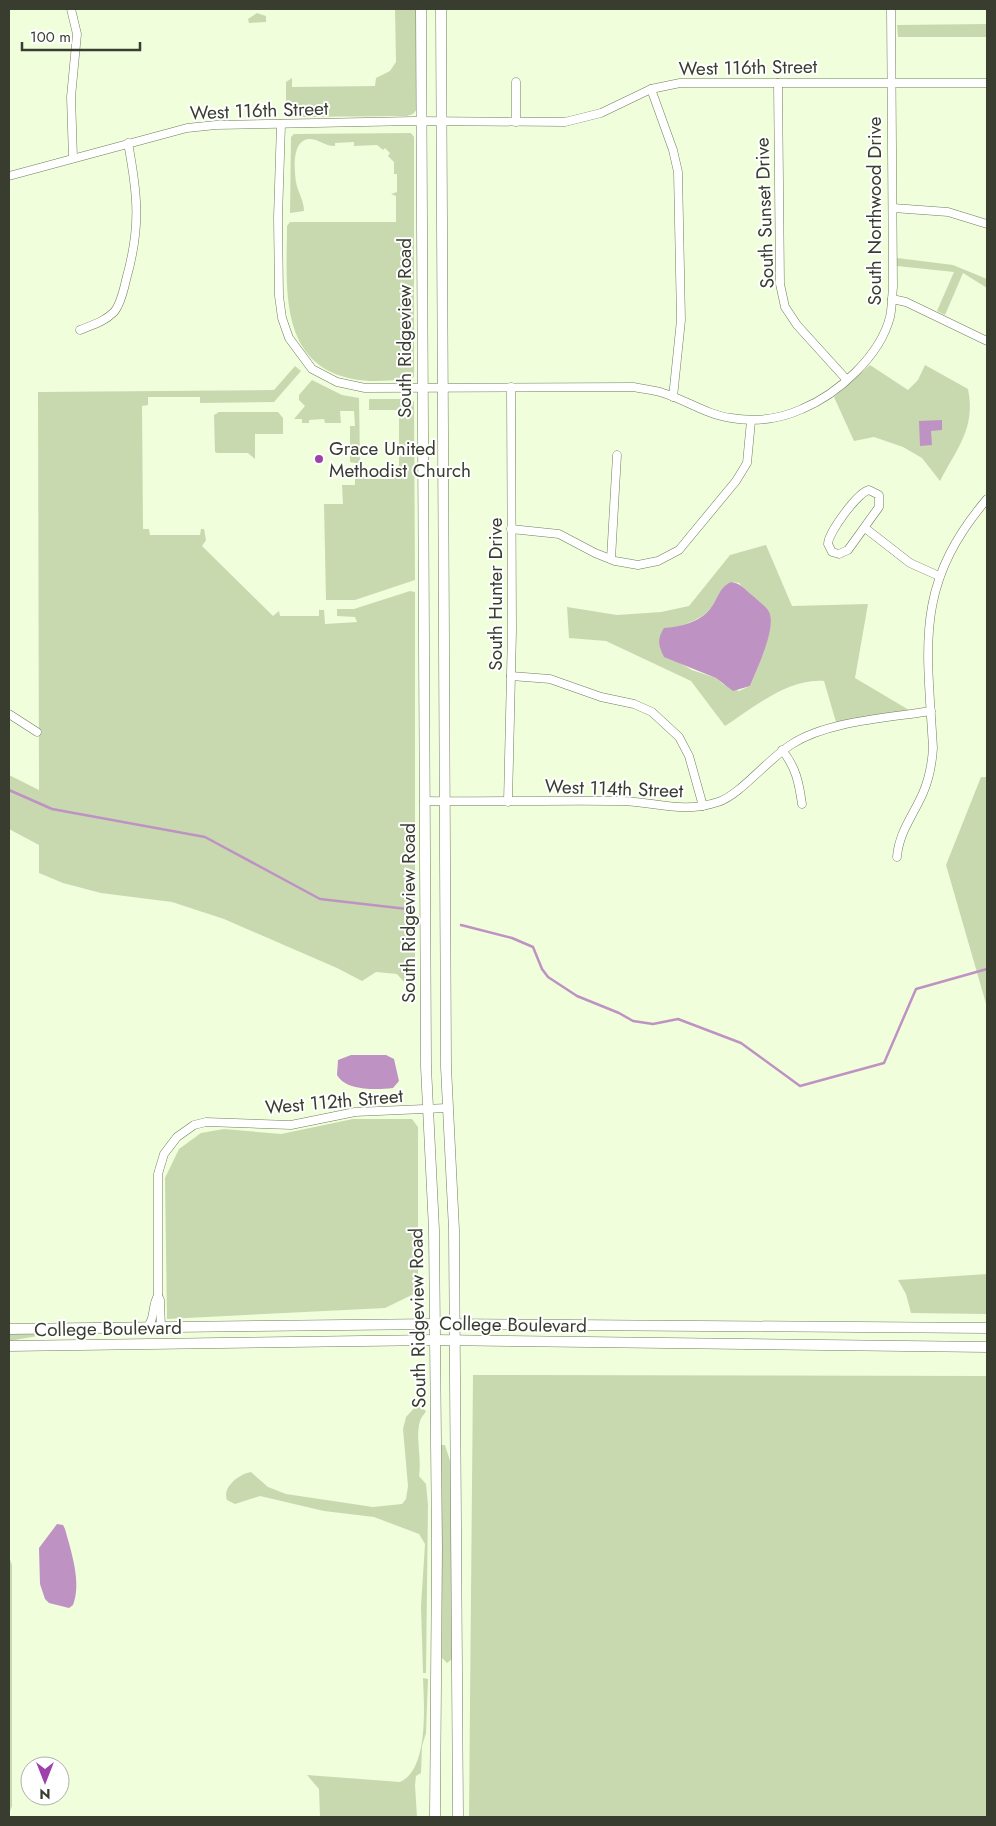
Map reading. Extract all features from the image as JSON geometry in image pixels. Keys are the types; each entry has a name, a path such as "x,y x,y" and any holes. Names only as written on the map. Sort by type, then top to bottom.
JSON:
{"main road":[{"name":"South Ridgeview Road","path":"421,9 427,1109 434,1230 435,1340 435,1817"},
{"name":"South Ridgeview Road","path":"441,9 444,802 447,1108 454,1230 458,1817"},
{"name":"College Boulevard","path":"9,1329 434,1324 987,1328"},
{"name":"College Boulevard","path":"9,1346 454,1340 987,1347"}],"street":[{"path":"71,9 77,34 71,97 73,158"},
{"name":"South Northwood Drive","path":"281,124 278,296 282,318 289,338 312,369 337,382 365,388 422,386 633,387 673,397 728,418 751,421 771,418 802,409 826,395 846,379 869,357 881,338 890,318 893,208 892,9"},
{"path":"516,82 516,122"},
{"name":"West 116th Street","path":"9,176 187,128 216,125 422,121 565,122 587,118 651,89 680,83 987,82"},
{"name":"South Sunset Drive","path":"778,83 780,284 785,307 797,325 846,379"},
{"path":"651,89 673,150 678,172 681,320 673,397"},
{"path":"80,330 102,321 116,310 132,258 137,226 137,190 128,143"},
{"path":"893,208 948,212 987,224"},
{"path":"892,299 906,302 987,341"},
{"name":"South Hunter Drive","path":"508,802 511,676 510,387"},
{"path":"511,529 559,534 611,559 638,565 658,561 679,550 736,481 747,463 751,421"},
{"path":"611,559 617,455"},
{"path":"869,490 879,496 881,503 865,528 845,552 836,554 828,547 830,536 859,495 869,490"},
{"path":"897,857 901,834 922,794 932,762 927,637 934,594 939,576 957,537 987,499"},
{"path":"865,528 910,563 939,576"},
{"path":"511,676 550,679 652,712 679,737 689,756 703,806"},
{"name":"West 114th Street","path":"424,802 628,802 686,809 703,806 720,802 730,796 782,750 804,737 834,727 931,711"},
{"path":"9,714 37,732"},
{"path":"782,750 790,760 798,778 802,804"},
{"name":"West 112th Street","path":"158,1296 157,1186 160,1164 177,1137 194,1125 219,1121 291,1124 347,1113 447,1108"},
{"path":"154,1328 160,1300 158,1296"},
{"path":"156,1344 152,1321 155,1300 158,1296"}],"green space":[{"path":"395,9 418,9 417,109 413,114 407,116 291,117 286,112 286,82 292,78 292,87 375,86 376,78 390,71 396,62"},
{"path":"257,13 266,16 266,22 249,23 248,19"},
{"path":"987,24 987,37 898,37 897,25"},
{"path":"411,133 414,137 414,377 411,379 382,381 353,379 328,371 311,357 299,340 292,319 288,296 287,226 290,222 396,222 396,196 391,194 397,192 397,174 394,174 394,162 388,156 390,153 385,148 383,150 377,145 354,146 354,142 335,143 335,146 313,139 303,141 295,156 295,170 296,182 304,211 290,213 291,137 294,134"},
{"path":"897,258 953,265 987,279 987,288 963,273 945,315 937,311 954,272 897,266"},
{"path":"870,365 908,390 918,380 925,365 968,389 970,403 967,427 940,481 922,458 903,447 874,437 854,441 834,397"},
{"path":"295,366 301,371 274,402 200,403 200,397 148,397 148,405 142,406 143,529 149,529 150,535 200,535 201,529 204,529 206,540 202,546 273,616 279,611 280,616 319,616 319,610 324,610 325,624 357,622 355,617 337,616 337,609 354,609 410,591 415,592 415,979 404,982 397,974 376,972 362,981 337,968 224,919 172,902 101,893 63,883 39,873 39,845 9,829 9,775 39,790 38,392 274,390"},
{"path":"312,380 342,395 359,398 360,464 350,462 350,426 355,426 354,411 340,411 341,423 325,423 324,419 309,420 309,423 302,423 302,419 294,419 305,406 299,400 299,395"},
{"path":"369,399 412,399 414,402 415,580 355,600 326,600 324,504 343,504 342,485 355,485 355,471 364,470 367,479 392,479 392,471 399,470 399,410 369,410"},
{"path":"219,412 278,412 283,418 283,434 255,434 255,459 248,453 217,453 215,452 214,415"},
{"path":"766,545 792,606 868,604 855,678 909,710 836,722 824,681 811,681 784,689 725,726 691,681 606,641 569,638 567,607 617,615 661,612 689,606 730,555","holes":["731,582 739,583 743,588 763,653 750,686 739,691 723,684 716,678 692,670 673,659 677,627 702,616 712,606 723,588"]},
{"path":"987,771 987,1007 946,865 981,777 986,777"},
{"path":"353,1119 412,1119 418,1127 418,1292 385,1308 167,1319 165,1178 179,1149 201,1133 224,1129 281,1134"},
{"path":"987,1274 987,1314 911,1313 906,1294 898,1280"},
{"path":"50,1332 49,1334 9,1341 9,1333"},
{"path":"473,1375 987,1376 987,1817 469,1817"},
{"path":"415,1404 426,1411 420,1420 418,1434 419,1476 426,1484 428,1505 426,1673 423,1673 421,1606 425,1544 419,1534 374,1517 324,1511 260,1496 235,1504 227,1500 226,1495 229,1486 237,1478 251,1472 268,1487 286,1494 373,1507 402,1504 406,1499 408,1486 403,1429 406,1417 416,1406"},
{"path":"441,1445 445,1445 451,1464 452,1659 447,1663 442,1658"},
{"path":"9,1557 12,1565 12,1806 9,1814"},
{"path":"423,1678 428,1679 426,1733 422,1746 421,1773 416,1776 415,1785 417,1817 320,1817 319,1789 307,1775 400,1782 409,1775 416,1764 423,1736"}],"shaded area":[{"path":"942,420 942,430 931,431 932,445 920,446 919,421"},
{"path":"731,582 740,585 764,606 769,612 771,619 765,649 750,686 733,691 716,678 664,657 659,642 664,628 689,623 706,614 721,590"},
{"path":"351,1055 386,1055 394,1059 399,1081 393,1088 386,1089 354,1087 347,1084 337,1075 338,1060"},
{"path":"57,1524 63,1525 65,1529 75,1567 75,1596 73,1605 69,1608 49,1603 45,1599 40,1584 39,1548"}],"waterway":[{"path":"9,790 52,809 205,837 320,899 407,909"},
{"path":"461,925 512,938 533,947 542,969 548,977 577,996 619,1013 633,1021 653,1024 678,1019 741,1043 800,1086 884,1063 916,989 987,969"}],"place":[{"name":"Grace United Methodist Church","path":"319,459"}]}
